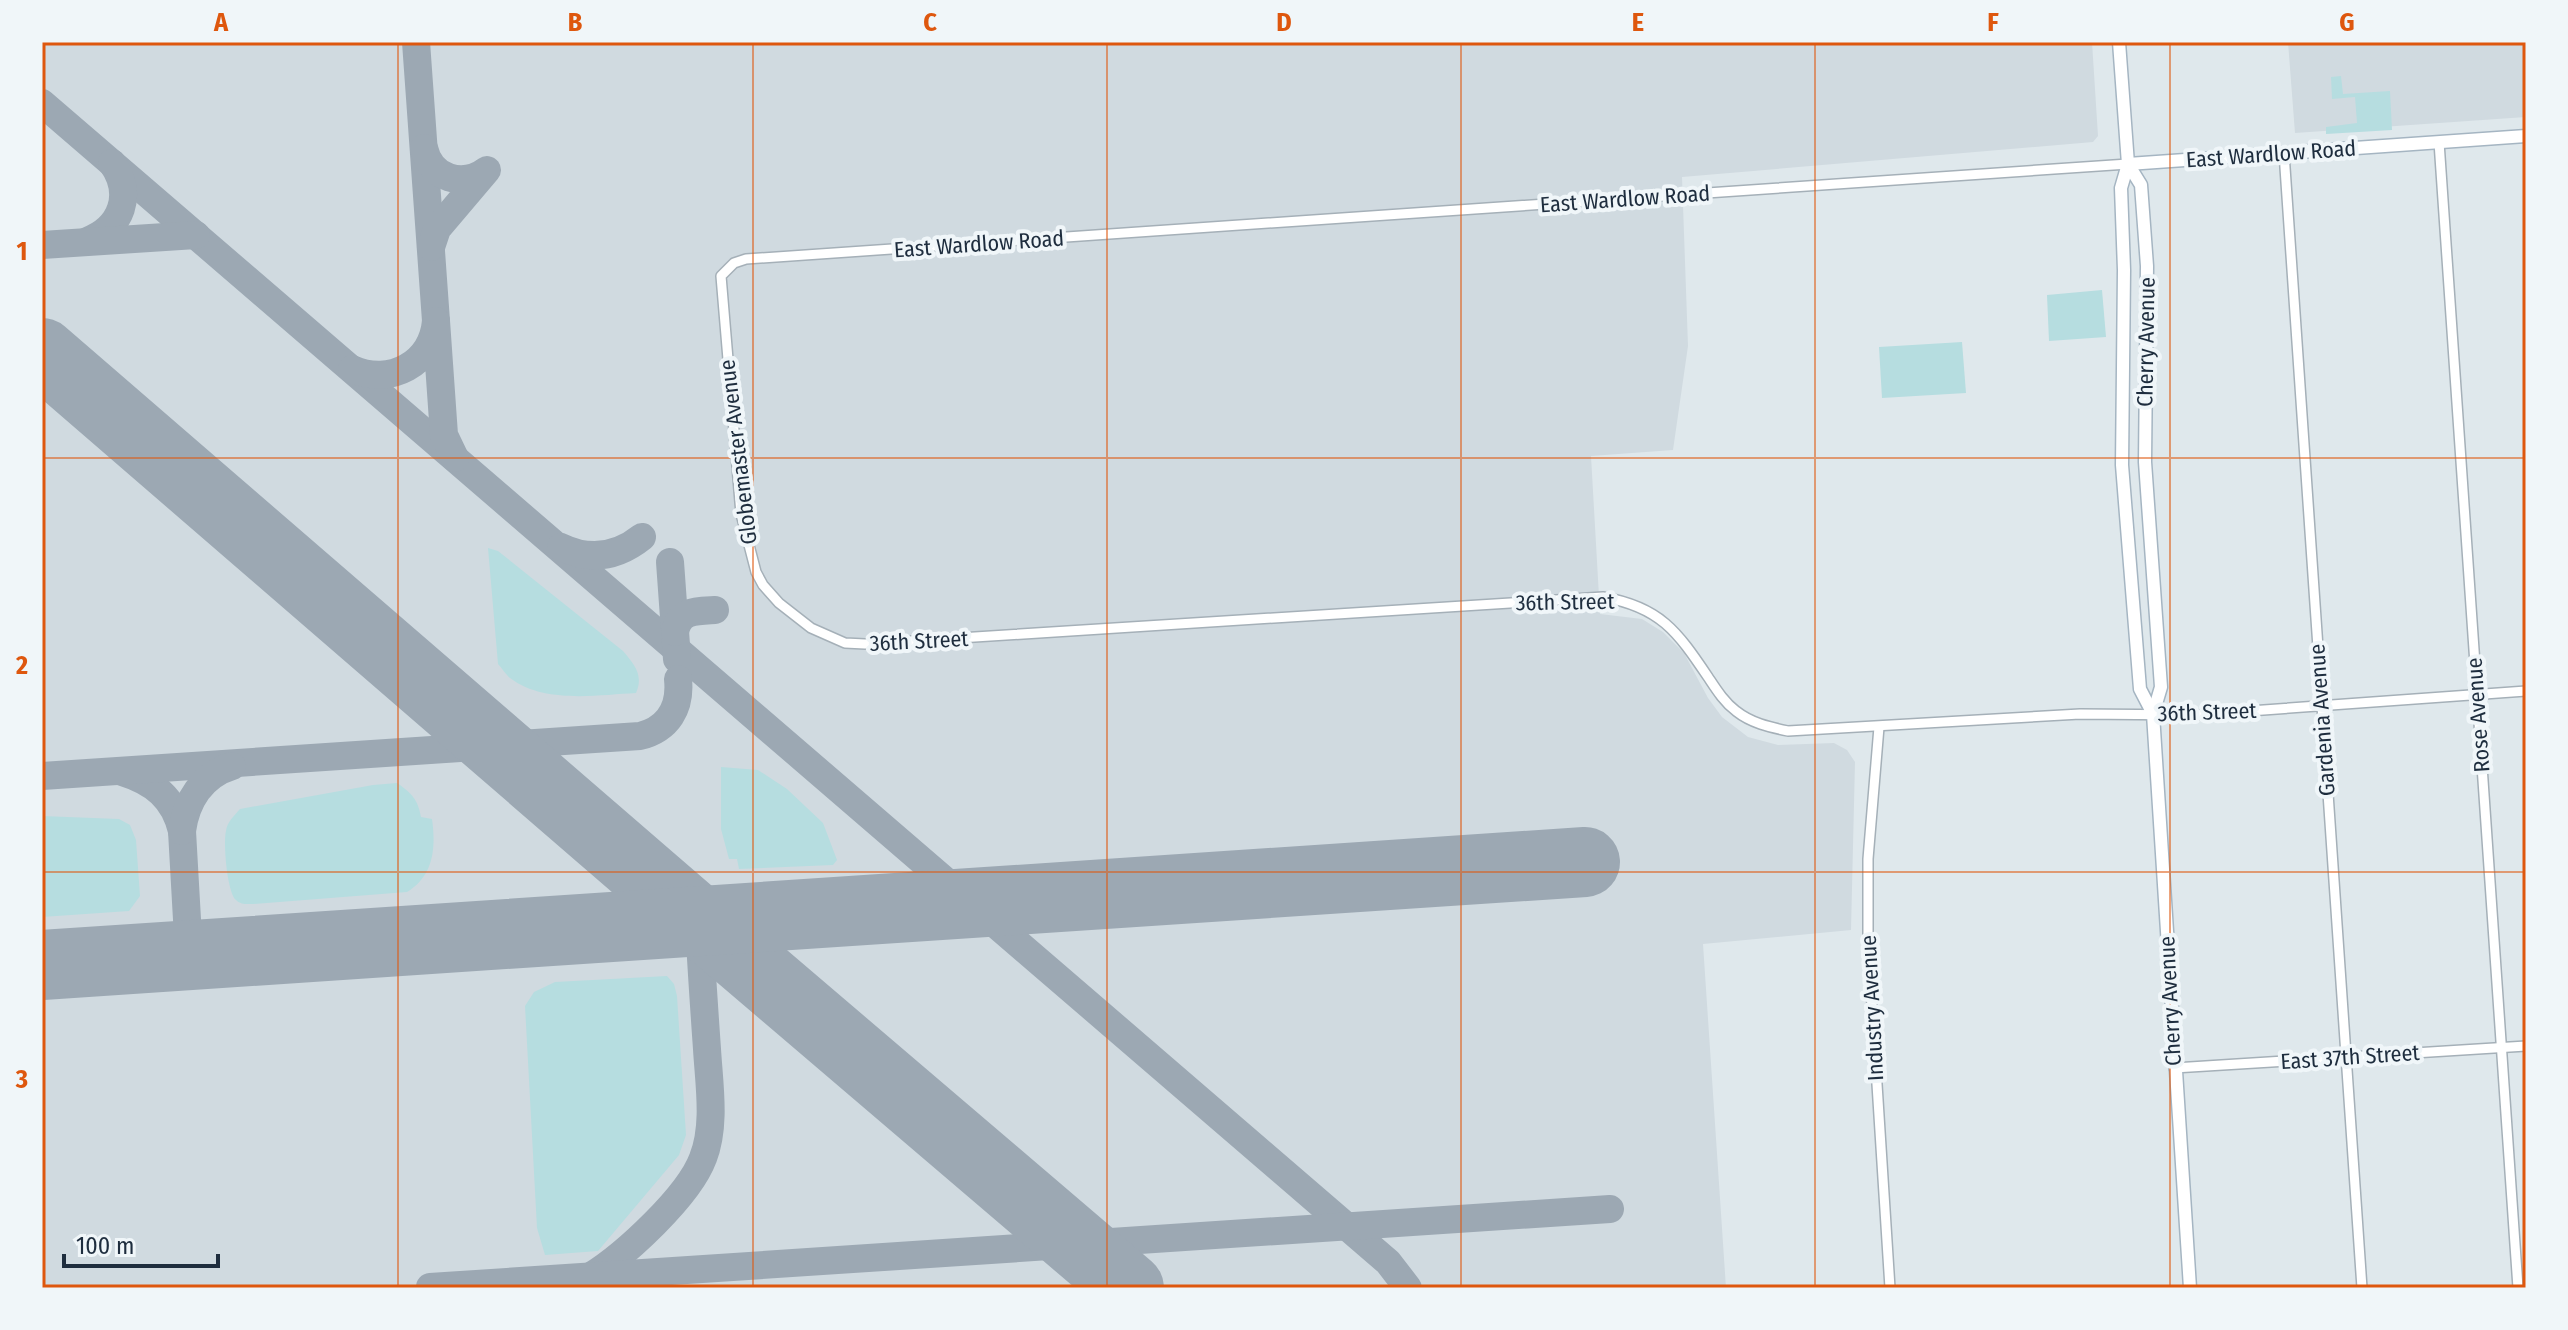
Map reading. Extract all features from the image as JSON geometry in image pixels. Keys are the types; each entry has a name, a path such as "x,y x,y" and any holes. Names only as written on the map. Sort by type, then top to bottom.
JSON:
{"main road":[{"name":"Cherry Avenue","path":"2119,42 2128,164 2121,188 2124,270 2122,465 2140,689 2153,714"},
{"name":"East Wardlow Road","path":"2128,164 2526,136"},
{"name":"Cherry Avenue","path":"2128,164 2141,185 2147,266 2145,462 2161,687 2153,714 2190,1288"}],"street":[{"name":"Rose Avenue","path":"2439,142 2518,1288"},
{"name":"Gardenia Avenue","path":"2284,153 2362,1288"},
{"name":"East Wardlow Road","path":"726,268 746,259 2128,164"},
{"name":"Globemaster Avenue","path":"726,268 721,276 722,302 741,514 750,556 763,585 797,619"},
{"name":"36th Street","path":"797,619 825,636 845,643 865,644 1603,597 1629,601 1653,612 1683,639 1724,701 1753,721 1788,731 2056,715 2194,715 2526,691"},
{"name":"Industry Avenue","path":"1879,727 1868,859 1868,943 1890,1288"},
{"name":"East 37th Street","path":"2174,1068 2526,1046"}],"shaded area":[{"path":"42,42 2092,42 2098,136 2093,142 1682,177 1688,346 1673,450 1591,456 1600,614 1642,619 1663,632 1684,653 1722,717 1748,737 1778,745 1834,743 1847,750 1855,762 1851,930 1703,944 1726,1288 42,1288"},
{"path":"2288,42 2526,42 2526,117 2295,133"},
{"path":"2341,76 2343,94 2390,91 2392,130 2326,134 2326,127 2357,123 2355,97 2332,99 2331,77"},
{"path":"2102,290 2106,337 2049,341 2047,295"},
{"path":"1962,342 1966,393 1882,398 1879,347"},
{"path":"488,548 498,551 623,651 638,675 636,693 555,695 539,692 508,677 498,664"},
{"path":"721,767 758,770 787,789 823,823 837,860 833,865 739,869 737,859 729,859 721,829"},
{"path":"397,783 414,797 421,817 432,819 433,850 428,869 407,892 254,904 236,900 228,878 225,837 231,819 240,809"},
{"path":"42,816 119,819 130,825 136,840 140,896 129,911 42,917"},
{"path":"667,976 674,984 677,996 686,1135 679,1155 598,1251 545,1255 537,1228 525,1006 534,992 555,982"}],"taxiway":[{"path":"416,42 436,321"},
{"path":"42,103 1388,1262 1408,1288"},
{"path":"424,148 433,167 449,177 468,179 487,170 437,229 431,247"},
{"path":"87,241 109,228 121,209 122,186 112,163"},
{"path":"42,245 196,235"},
{"path":"352,369 381,375 407,368 427,349 436,321 444,435 455,458"},
{"path":"561,547 582,554 603,555 623,549 642,537"},
{"path":"670,562 677,659"},
{"path":"675,632 684,616 715,610"},
{"path":"42,776 640,736 658,728 671,716 677,699 678,679"},
{"path":"182,831 187,809 197,791 212,776 232,766"},
{"path":"122,772 153,786 168,800 178,819 182,831 189,955"},
{"path":"591,1276 638,1239 670,1206 696,1173 707,1145 711,1104 699,921"},
{"path":"430,1287 1610,1209"}],"runway":[{"path":"42,353 1129,1288"},
{"path":"42,965 1585,862"}]}
